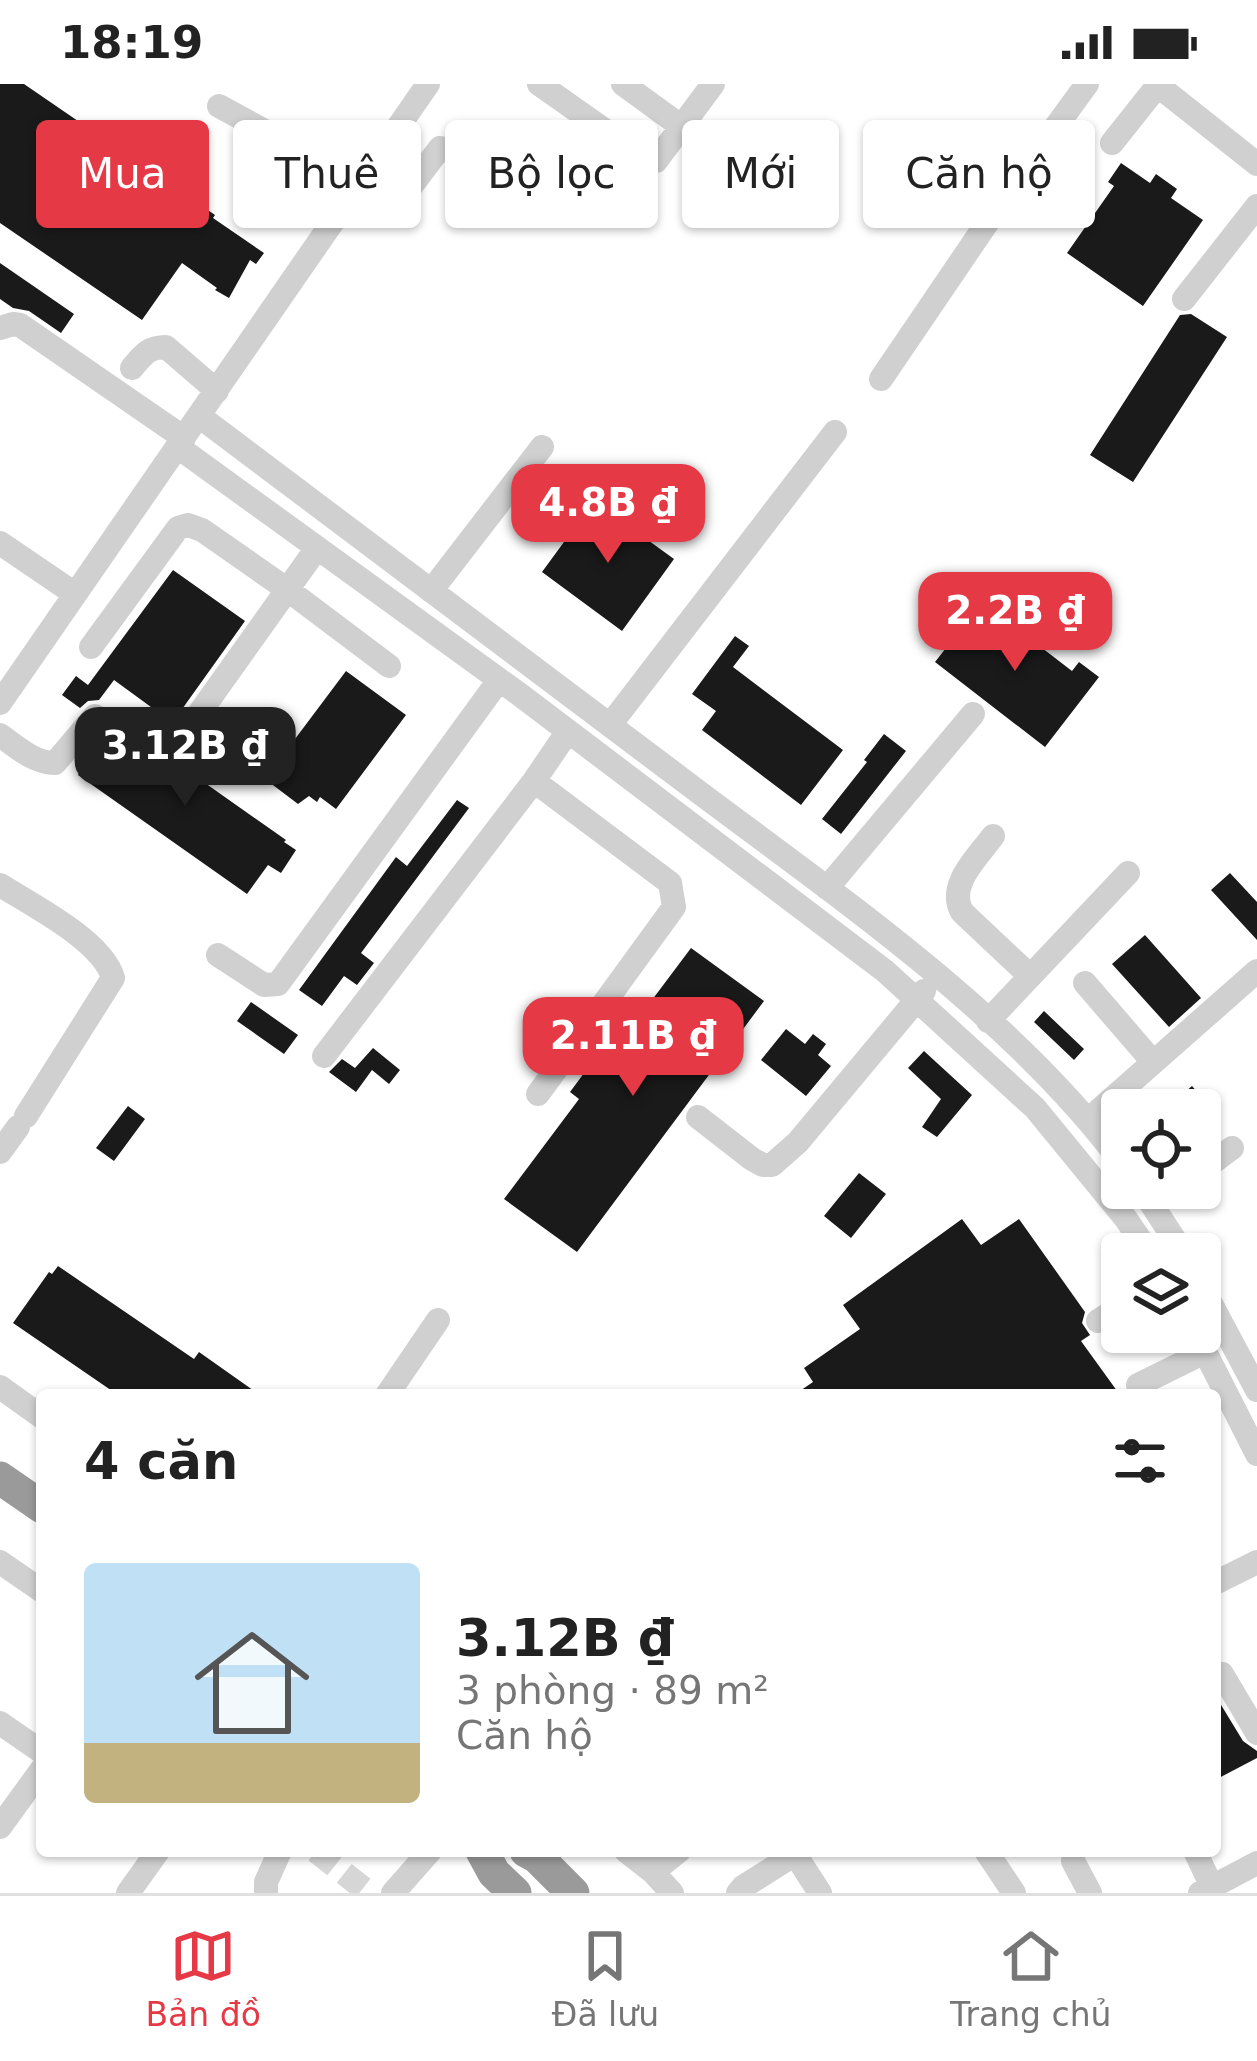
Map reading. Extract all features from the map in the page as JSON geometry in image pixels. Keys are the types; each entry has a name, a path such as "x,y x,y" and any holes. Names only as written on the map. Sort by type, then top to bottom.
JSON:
{"highway":[{"path":"0,1478 36,1504"},
{"path":"485,1857 515,1893"},
{"path":"537,1857 573,1893"}],"street":[{"path":"403,120 428,84"},
{"path":"539,84 650,162 656,161 682,127 623,84"},
{"path":"687,120 713,84"},
{"path":"880,379 1087,84"},
{"path":"1112,142 1157,85 1257,164"},
{"path":"219,106 245,120"},
{"path":"421,172 440,148"},
{"path":"421,165 424,168"},
{"path":"1184,299 1257,206"},
{"path":"0,703 329,228"},
{"path":"1,325 20,325 431,591 937,976 1039,1069 1101,1136"},
{"path":"132,368 145,352 166,346 217,391"},
{"path":"610,725 835,432"},
{"path":"187,434 317,548 885,970 1035,1108 1136,1233"},
{"path":"431,591 542,447"},
{"path":"91,647 183,525 202,530 389,666"},
{"path":"0,543 75,594"},
{"path":"194,722 317,548"},
{"path":"218,955 264,985 278,984 499,680"},
{"path":"827,888 973,714"},
{"path":"0,735 33,757 56,763 94,716"},
{"path":"324,1056 568,731"},
{"path":"534,781 670,883 674,907 538,1094"},
{"path":"993,836 958,884 956,901 1030,976"},
{"path":"988,1021 1128,873"},
{"path":"0,884 85,941 110,965 113,978 0,1152"},
{"path":"1088,1120 1257,971"},
{"path":"698,1117 763,1165 781,1160 937,976"},
{"path":"1085,982 1153,1062"},
{"path":"1221,1156 1232,1148"},
{"path":"391,1389 438,1320"},
{"path":"1221,1322 1257,1390"},
{"path":"1138,1385 1184,1353"},
{"path":"1206,1353 1257,1454"},
{"path":"0,1387 36,1413"},
{"path":"0,1562 36,1587"},
{"path":"1221,1580 1257,1562"},
{"path":"1222,1674 1257,1733"},
{"path":"0,1723 36,1748"},
{"path":"0,1827 36,1776"},
{"path":"128,1893 154,1857"},
{"path":"266,1893 277,1857"},
{"path":"634,1857 672,1893"},
{"path":"653,1872 672,1857"},
{"path":"738,1893 788,1857"},
{"path":"797,1857 820,1893"},
{"path":"990,1857 1014,1893"},
{"path":"1197,1857 1206,1890 1257,1863"},
{"path":"393,1893 423,1860"},
{"path":"1073,1861 1090,1893"}],"building":[{"path":"0,84 24,84 76,120 36,120 36,228 209,228 209,211 264,253 256,264 250,260 229,298 182,263 142,320 0,223"},
{"path":"1121,163 1150,183 1156,174 1177,189 1171,198 1203,220 1143,306 1067,253 1085,228 1095,228 1095,213 1114,186 1108,182"},
{"path":"0,263 74,314 61,333 29,311 0,299"},
{"path":"1191,314 1227,337 1133,482 1090,455 1180,315"},
{"path":"594,501 674,559 622,631 542,572"},
{"path":"173,570 245,621 180,712 177,726 114,680 99,700 80,708 62,695 76,676 88,685"},
{"path":"982,602 1072,671 1079,662 1099,677 1045,747 935,662"},
{"path":"735,636 749,646 733,667 843,750 801,805 702,730 716,711 692,694"},
{"path":"346,671 406,715 336,809 320,797 317,802 309,796 298,804 265,779"},
{"path":"117,721 286,840 296,850 281,873 268,865 247,894 78,775"},
{"path":"884,734 906,751 841,834 822,819"},
{"path":"457,800 469,808 361,953 374,963 357,985 344,976 322,1006 299,990 396,857 407,866"},
{"path":"1230,873 1257,902 1257,940 1211,890"},
{"path":"1145,935 1201,998 1169,1027 1112,964"},
{"path":"691,948 764,1001 577,1252 504,1199 579,1099 570,1092 613,1034 622,1040"},
{"path":"251,1002 298,1035 284,1054 237,1021"},
{"path":"1044,1011 1084,1049 1074,1060 1034,1022"},
{"path":"786,1029 805,1044 813,1034 826,1044 818,1055 831,1066 806,1096 761,1060"},
{"path":"373,1048 400,1070 389,1084 372,1070 356,1092 329,1072 342,1059 355,1068"},
{"path":"924,1051 972,1095 937,1137 922,1127 941,1099 908,1068"},
{"path":"128,1106 145,1119 114,1161 96,1148"},
{"path":"859,1173 886,1194 851,1238 824,1216"},
{"path":"962,1219 981,1245 1019,1219 1085,1312 1082,1323 1090,1335 1081,1341 1116,1389 803,1389 813,1382 804,1368 860,1329 843,1305"},
{"path":"58,1266 194,1359 199,1352 251,1389 109,1389 13,1323"},
{"path":"1221,1705 1243,1741 1257,1751 1257,1758 1221,1777"}],"tunnel":[{"path":"324,1857 369,1893"}]}
